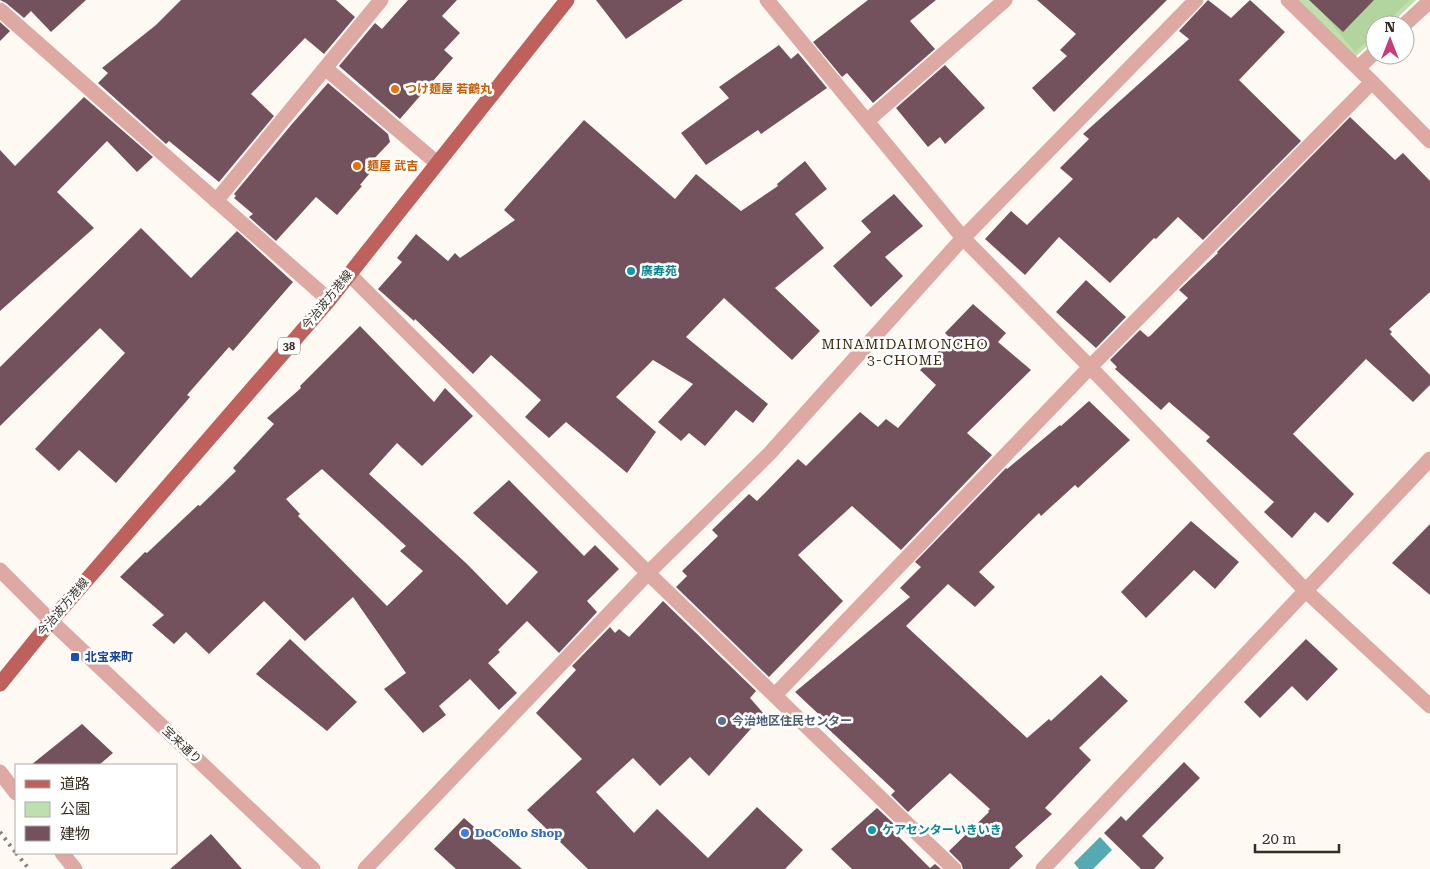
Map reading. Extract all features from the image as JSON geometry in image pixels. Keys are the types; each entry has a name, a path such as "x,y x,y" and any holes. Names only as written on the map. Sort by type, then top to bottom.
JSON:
{"main road":[{"name":"今治波方港線","path":"0,684 50,621 329,300 568,0"}],"street":[{"path":"216,201 381,0"},
{"path":"768,0 963,238 1306,591 1430,706"},
{"path":"867,120 1004,0"},
{"path":"365,869 648,573 770,453 963,238 1196,0"},
{"path":"1288,0 1430,141"},
{"path":"1415,15 1430,1"},
{"path":"0,10 329,300"},
{"path":"1358,68 1365,61"},
{"path":"325,68 437,163"},
{"path":"775,695 1090,367 1372,82"},
{"path":"349,274 648,573 954,869"},
{"path":"1043,869 1430,459"},
{"name":"宝来通り","path":"0,570 50,621 313,869"},
{"path":"0,772 15,792"},
{"path":"63,854 75,869"}],"green space":[{"path":"1296,0 1416,0 1400,15 1365,15 1365,48 1352,60"},
{"path":"1312,0 1410,0 1394,15 1365,15 1365,42 1355,52"}],"water":[{"path":"1100,837 1112,850 1093,869 1079,869 1074,863"}],"building":[{"path":"0,0 86,0 51,32 31,11 24,18"},
{"path":"181,0 336,0 355,17 324,54 305,38 251,94 274,116 219,182 169,141 166,144 98,83 108,73 102,68 156,25"},
{"path":"408,0 457,0 442,16 460,33 444,50 453,58 400,119 339,66 375,23 382,29"},
{"path":"596,0 683,0 626,39"},
{"path":"868,0 936,0 910,21 935,49 873,103 847,73 842,77 813,42"},
{"path":"1037,0 1167,0 1054,112 1032,88 1067,56 1060,50 1076,34"},
{"path":"1208,0 1231,18 1250,0 1285,32 1239,80 1301,141 1203,240 1178,217 1156,239 1154,238 1110,283 1059,237 1025,275 985,239 1011,211 1027,225 1073,179 1060,168 1089,139 1083,134 1189,39 1179,31"},
{"path":"1309,0 1374,0 1343,32"},
{"path":"0,22 10,31 0,41"},
{"path":"779,45 791,59 798,53 827,88 761,134 758,130 706,165 681,133 729,98 719,87"},
{"path":"945,65 985,108 945,144 940,137 928,147 896,108"},
{"path":"328,83 388,134 390,142 369,164 374,168 360,185 362,186 337,215 316,197 276,241 249,217 253,214 234,198 236,196 234,194"},
{"path":"84,97 153,157 137,172 107,141 57,192 94,228 0,311 0,150 15,166"},
{"path":"1350,117 1395,160 1403,153 1430,181 1430,292 1389,329 1392,332 1390,334 1430,375 1430,385 1413,402 1366,359 1293,434 1354,494 1328,523 1315,512 1292,538 1264,512 1274,502 1206,441 1210,437 1169,402 1161,410 1115,369 1117,367 1110,360 1140,330 1148,337 1150,336 1188,298 1179,290 1218,253"},
{"path":"584,120 675,199 696,174 741,211 778,186 777,184 805,161 827,189 795,214 824,248 775,288 820,331 792,360 724,298 686,337 768,404 753,423 736,410 705,446 689,433 681,441 658,422 693,384 653,360 616,397 656,432 627,473 566,422 549,438 525,417 541,400 491,355 473,374 415,319 414,321 378,289 402,262 397,258 416,234 448,261 455,253 460,258 515,220 504,210"},
{"path":"894,194 923,226 885,257 903,276 871,307 833,266 871,232 861,221"},
{"path":"141,228 191,278 237,231 293,282 233,351 229,347 187,395 190,397 116,483 79,450 59,471 35,449 125,353 100,328 0,426 0,367"},
{"path":"1086,280 1126,317 1096,348 1056,312"},
{"path":"973,304 1006,333 998,342 1031,370 967,433 992,455 901,550 852,506 798,555 843,601 769,677 676,587 687,576 682,571 718,536 712,530 749,494 757,501 798,459 806,466 860,412 878,427 886,419 898,428 936,385 920,370 951,339 945,333"},
{"path":"360,326 434,402 445,388 473,416 422,466 397,443 369,474 467,564 507,605 538,572 473,513 509,480 584,556 595,545 619,569 587,601 597,612 559,653 527,621 498,650 500,652 488,663 517,693 499,710 470,679 439,706 446,715 423,733 384,689 406,673 353,597 305,641 264,601 209,654 186,632 174,644 152,625 164,615 120,577 145,552 147,553 198,505 200,506 236,471 233,468 274,424 267,418 301,388 300,386","holes":["322,469 406,546 400,551 423,571 387,606 298,516 300,514 286,499"]},
{"path":"1089,401 1130,440 1078,488 1075,485 1041,516 1039,513 979,572 995,587 975,607 948,584 906,626 1027,738 1049,719 1051,721 1101,675 1128,701 1079,748 1091,760 1045,808 1052,814 1015,847 1023,856 1009,869 963,869 961,863 949,851 990,809 950,773 908,812 891,795 895,791 823,724 826,721 795,692 910,597 900,588 921,567 915,562 1006,468 1061,426"},
{"path":"1191,521 1239,562 1215,589 1194,570 1146,618 1121,592"},
{"path":"1430,524 1430,595 1392,563"},
{"path":"663,601 756,691 750,698 764,714 709,776 690,757 660,786 633,758 596,792 634,833 657,809 708,858 757,807 803,850 785,869 588,869 527,810 582,759 536,713 576,670 572,666 610,627 615,633 619,629 629,637"},
{"path":"290,639 357,702 327,731 256,674"},
{"path":"1306,639 1338,669 1307,701 1292,686 1260,718 1244,702"},
{"path":"82,724 113,753 100,764 32,764"},
{"path":"1184,762 1200,778 1142,836 1164,858 1154,869 1141,869 1104,833 1121,816 1126,821"},
{"name":"ケアセンターいきいき","path":"877,808 894,824 890,828 930,868 935,864 941,869 852,869 831,849"},
{"name":"DoCoMo Shop","path":"464,818 522,869 456,869 434,849"},
{"path":"211,834 242,869 170,869"}],"railway":[{"path":"0,832 15,852"},
{"path":"17,854 29,869"}],"place":[{"name":"つけ麺屋 若鶴丸","path":"395,89"},
{"name":"麺屋 武吉","path":"357,166"},
{"name":"廣寿苑","path":"631,271"},
{"name":"北宝来町","path":"75,657"},
{"name":"今治地区住民センター","path":"722,721"},
{"name":"ケアセンターいきいき","path":"872,830"},
{"name":"DoCoMo Shop","path":"465,833"}],"district":[{"name":"MINAMIDAIMONCHO 3-CHOME","path":"905,352"}]}
